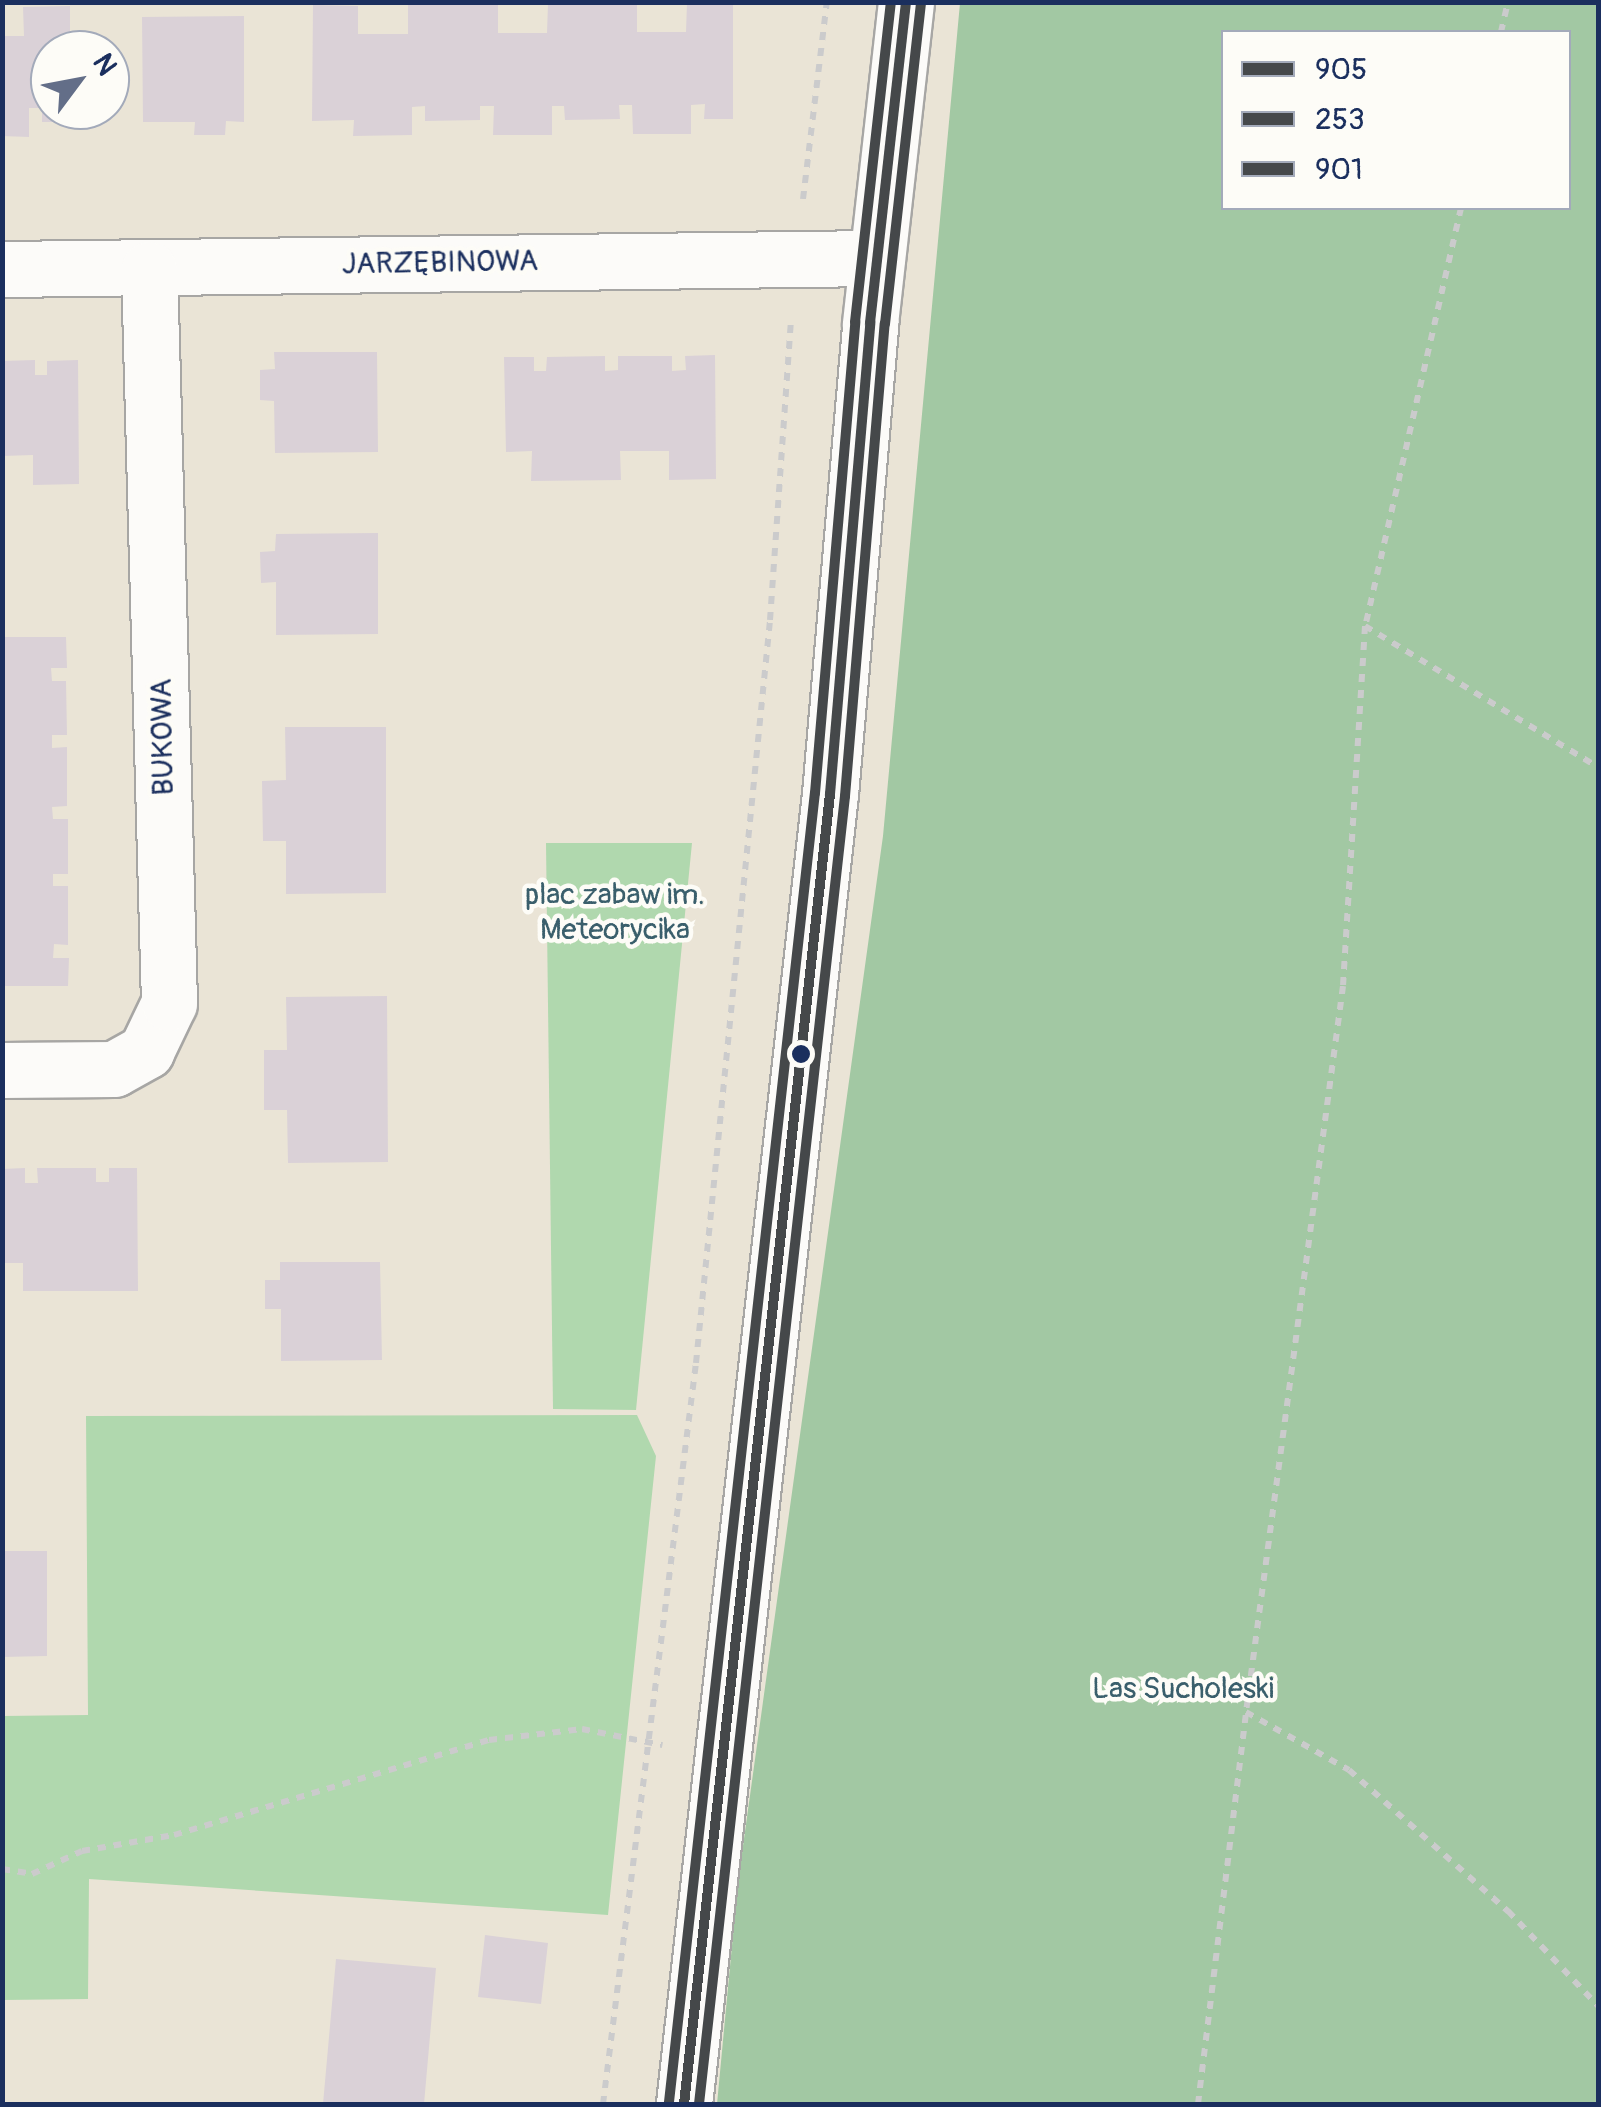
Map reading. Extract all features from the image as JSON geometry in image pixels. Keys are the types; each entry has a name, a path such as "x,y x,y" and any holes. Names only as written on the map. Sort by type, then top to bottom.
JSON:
{"street":[{"path":"684,2104 830,794 877,258 906,2"},
{"name":"JARZĘBINOWA","path":"2,269 877,258"},
{"name":"BUKOWA","path":"2,1070 114,1069 146,1051 169,1003 149,269"}],"path":[{"path":"603,2104 696,1363 770,620 796,260 827,2"},
{"path":"1501,30 1508,2"},
{"path":"1198,2104 1343,986 1365,626 1461,210"},
{"path":"1365,626 1598,767"},
{"path":"1246,1712 1350,1770 1508,1911 1598,2006"},
{"path":"2,1869 32,1874 82,1852 174,1836 318,1788 489,1740 582,1729 678,1748"}],"green space":[{"name":"Las Sucholeski","path":"960,3 1598,3 1598,2104 717,2104 738,1882 883,836"},
{"name":"plac zabaw im. Meteorycika","path":"546,843 692,843 636,1410 553,1409"},
{"path":"637,1415 656,1456 608,1915 89,1879 88,1999 3,2000 3,1716 88,1715 86,1416"}],"building":[{"path":"687,3 733,3 733,119 704,119 705,104 691,105 691,134 633,134 632,105 619,105 620,119 565,120 564,106 552,106 552,135 493,135 494,106 480,106 480,120 425,121 425,106 412,107 412,135 353,136 354,120 312,121 313,5 358,6 358,34 408,34 408,5 498,5 498,33 547,33 548,4 637,4 637,32 686,32"},
{"path":"70,6 70,30 30,30 29,137 2,136 2,36 24,36 23,7"},
{"path":"244,16 244,122 226,121 225,135 194,135 195,122 143,122 142,17"},
{"path":"274,352 377,352 378,452 275,453 274,401 260,400 260,370 275,369"},
{"path":"715,355 716,479 669,480 669,451 620,451 621,480 531,481 532,451 506,452 504,357 534,357 534,371 546,371 547,357 605,356 605,371 618,370 618,356 672,356 672,371 686,370 685,356"},
{"path":"35,360 35,375 47,375 47,361 78,360 79,484 33,485 33,455 2,456 2,361"},
{"path":"378,533 378,634 276,635 276,582 261,583 260,552 275,551 276,534"},
{"path":"2,637 66,637 67,668 51,668 52,681 66,681 67,735 52,735 52,748 67,747 67,806 52,807 53,819 68,819 68,874 53,874 53,886 68,886 68,945 54,944 53,958 69,958 68,986 2,986"},
{"path":"285,727 386,727 386,893 286,894 286,841 263,841 262,781 286,780"},
{"path":"387,996 388,1162 288,1163 287,1110 264,1110 264,1050 287,1050 286,997"},
{"path":"25,1168 25,1183 38,1183 37,1168 96,1168 96,1182 109,1182 109,1168 137,1168 138,1291 23,1291 23,1263 2,1263 2,1169"},
{"path":"280,1262 380,1262 382,1360 281,1361 281,1309 265,1309 265,1280 280,1280"},
{"path":"2,1551 47,1551 47,1656 2,1657"},
{"path":"485,1935 548,1943 541,2004 478,1997"},
{"path":"336,1959 436,1968 424,2104 323,2104"}],"transit line":[{"name":"901","path":"669,2102 815,793 855,322 891,2"},
{"name":"905","path":"684,2104 830,794 870,323 906,2"},
{"name":"253","path":"699,2104 845,796 885,324 921,4"}]}
